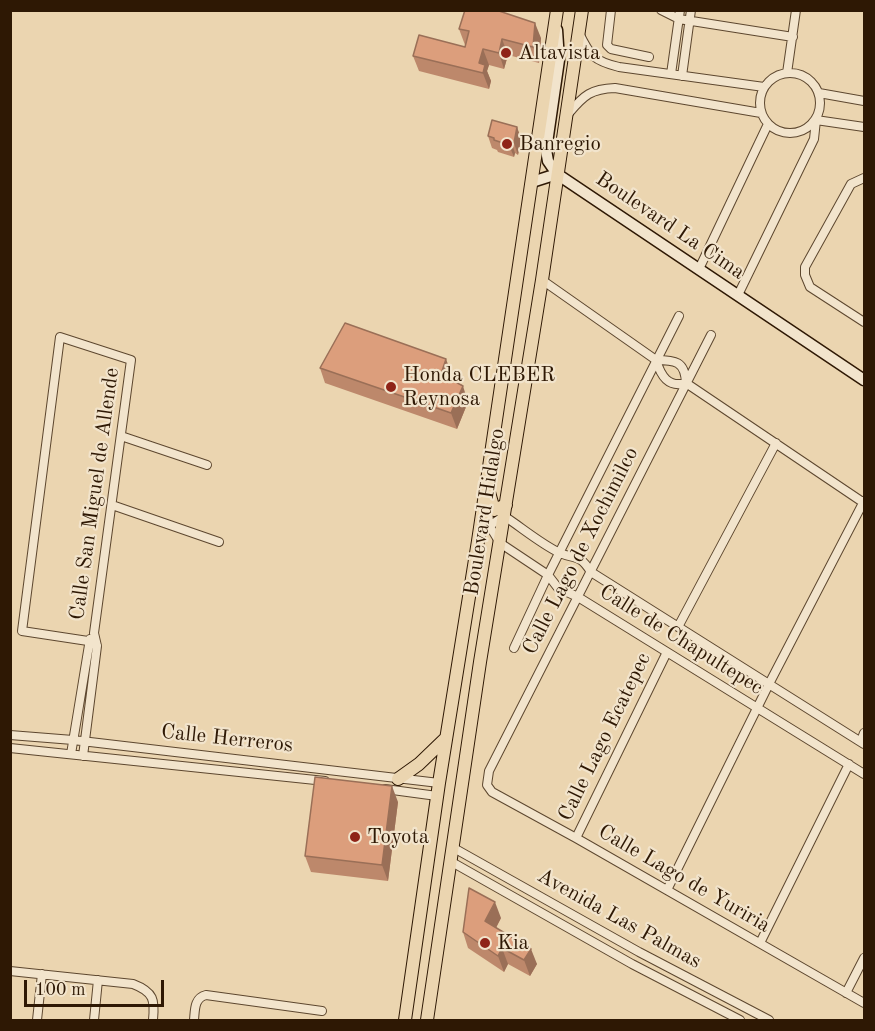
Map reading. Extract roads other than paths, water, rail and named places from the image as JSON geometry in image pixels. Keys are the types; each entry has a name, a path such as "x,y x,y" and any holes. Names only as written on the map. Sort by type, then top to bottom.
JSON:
{"main road":[{"name":"Boulevard Hidalgo","path":"427,1020 582,10"},
{"name":"Boulevard Hidalgo","path":"405,1020 437,796 478,542 557,14"},
{"path":"486,485 494,510 505,510"},
{"path":"478,542 490,537 500,543"},
{"path":"398,779 419,764 446,738"}],"street":[{"path":"611,10 607,45 610,49 649,57"},
{"path":"661,10 679,20 793,37"},
{"path":"671,74 680,10"},
{"path":"681,76 691,10"},
{"path":"788,73 796,10"},
{"path":"532,182 557,174 548,161 546,150 559,60 557,14"},
{"path":"579,31 589,53 600,62 764,87"},
{"path":"738,295 813,139 820,107 819,93 812,82 801,74 788,73 775,77 764,87 760,99 761,113 768,124 779,132 793,134 806,129 816,120"},
{"path":"566,116 579,100 601,88 615,88 761,113"},
{"path":"819,93 864,101"},
{"path":"816,120 864,127"},
{"path":"699,269 768,124"},
{"name":"Boulevard La Cima","path":"557,174 864,380"},
{"path":"864,178 851,184 805,267 810,287 864,322"},
{"path":"542,280 656,360 671,360 678,363 686,373 686,383"},
{"name":"Calle Lago de Xochimilco","path":"514,648 548,575 679,316"},
{"name":"Calle Lago de Xochimilco","path":"488,785 489,771 711,335"},
{"name":"Calle San Miguel de Allende","path":"88,641 22,631 60,337 131,360 94,633"},
{"path":"656,360 661,374 672,385 686,383 864,502 769,684 667,890"},
{"path":"121,436 207,465"},
{"path":"678,627 776,443"},
{"name":"Calle de Chapultepec","path":"486,485 489,525 500,543 548,575 558,588 578,597 864,774"},
{"path":"112,505 219,542"},
{"path":"478,542 489,525 505,510"},
{"name":"Calle de Chapultepec","path":"505,510 560,553 582,560 591,572 862,742"},
{"path":"71,754 88,641 94,633"},
{"path":"83,756 97,646 94,633"},
{"path":"88,641 97,646"},
{"name":"Calle Lago Ecatepec","path":"576,838 667,652"},
{"path":"80,696 91,697"},
{"path":"862,742 864,733"},
{"name":"Calle Herreros","path":"10,735 312,766 439,783"},
{"path":"138,762 140,747"},
{"name":"Calle Herreros","path":"10,748 339,783"},
{"path":"760,943 849,764"},
{"name":"Calle Lago de Yuriria","path":"488,785 492,792 864,1003"},
{"path":"373,787 437,796"},
{"name":"Avenida Las Palmas","path":"452,847 639,952 770,1020"},
{"name":"Avenida Las Palmas","path":"450,861 632,964 740,1020"},
{"path":"480,878 486,866"},
{"path":"632,964 639,952"},
{"path":"846,993 864,958"},
{"path":"10,971 133,984 144,988 150,994 154,1004 153,1020"},
{"path":"37,1020 42,974"},
{"path":"94,1020 98,980"},
{"path":"194,1020 196,1003 201,996 206,995 322,1011"}],"place":[{"name":"Altavista","path":"506,53"},
{"name":"Banregio","path":"507,144"},
{"name":"Honda CLEBER Reynosa","path":"391,387"},
{"name":"Toyota","path":"355,837"},
{"name":"Kia","path":"485,943"}]}
